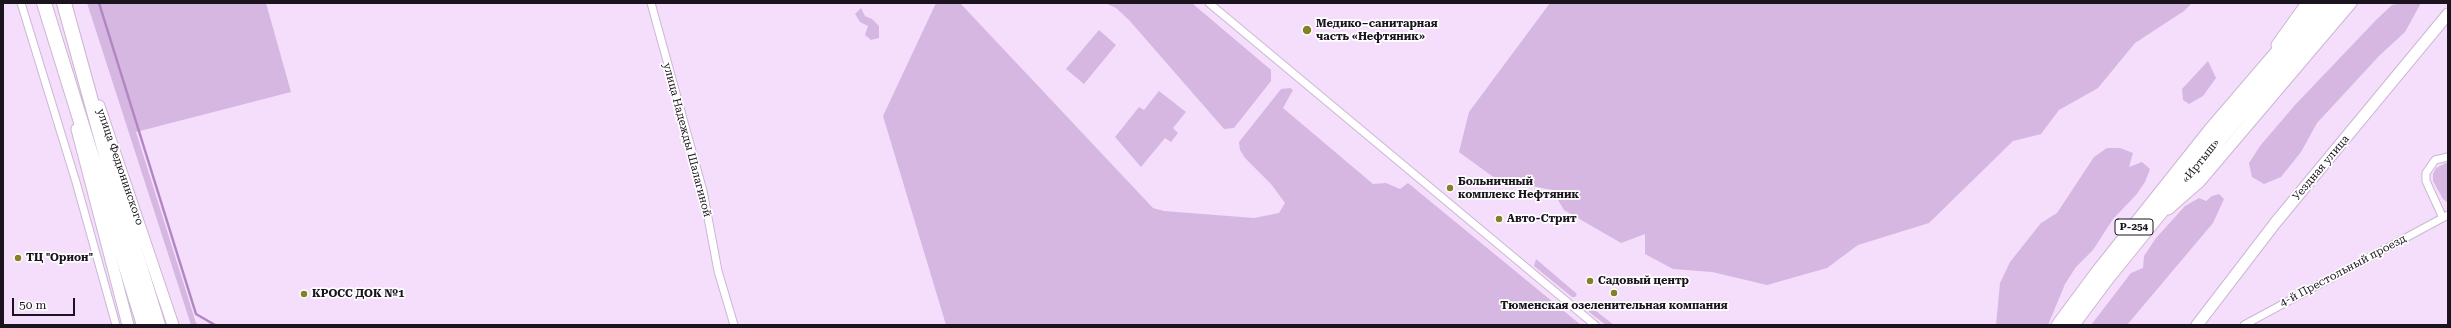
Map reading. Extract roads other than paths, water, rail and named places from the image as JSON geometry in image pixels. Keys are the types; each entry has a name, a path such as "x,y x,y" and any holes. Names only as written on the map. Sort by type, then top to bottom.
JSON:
{"highway":[{"name":"«Иртыш»","path":"2059,325 2108,259 2265,66 2320,3"},
{"name":"«Иртыш»","path":"2072,325 2149,225 2221,138 2337,3"},
{"name":"улица Федюнинского","path":"65,6 109,166 158,325"},
{"name":"улица Федюнинского","path":"46,10 144,325"}],"street":[{"path":"21,3 70,161 116,325"},
{"name":"улица Надежды Шалагиной","path":"651,3 703,191 718,271 734,325"},
{"path":"1209,3 1595,325"},
{"path":"2265,66 2307,3"},
{"path":"2149,225 2200,181 2351,3"},
{"name":"улица Федюнинского","path":"65,6 173,325"},
{"name":"улица Федюнинского","path":"46,10 128,325"},
{"name":"Уездная улица","path":"2197,325 2276,222 2448,14"},
{"name":"4-й Престольный проезд","path":"2244,325 2445,216 2426,181 2426,173 2434,160 2448,157"}],"waterway":[{"path":"99,3 196,314 215,325"}],"place":[{"name":"Медико–санитарная часть «Нефтяник»","path":"1307,30"},
{"name":"Больничный комплекс Нефтяник","path":"1450,188"},
{"name":"Авто-Стрит","path":"1499,219"},
{"name":"ТЦ \"Орион\"","path":"18,258"},
{"name":"Садовый центр","path":"1590,281"},
{"name":"Тюменская озеленительная компания","path":"1614,293"},
{"name":"КРОСС ДОК №1","path":"304,294"}]}
